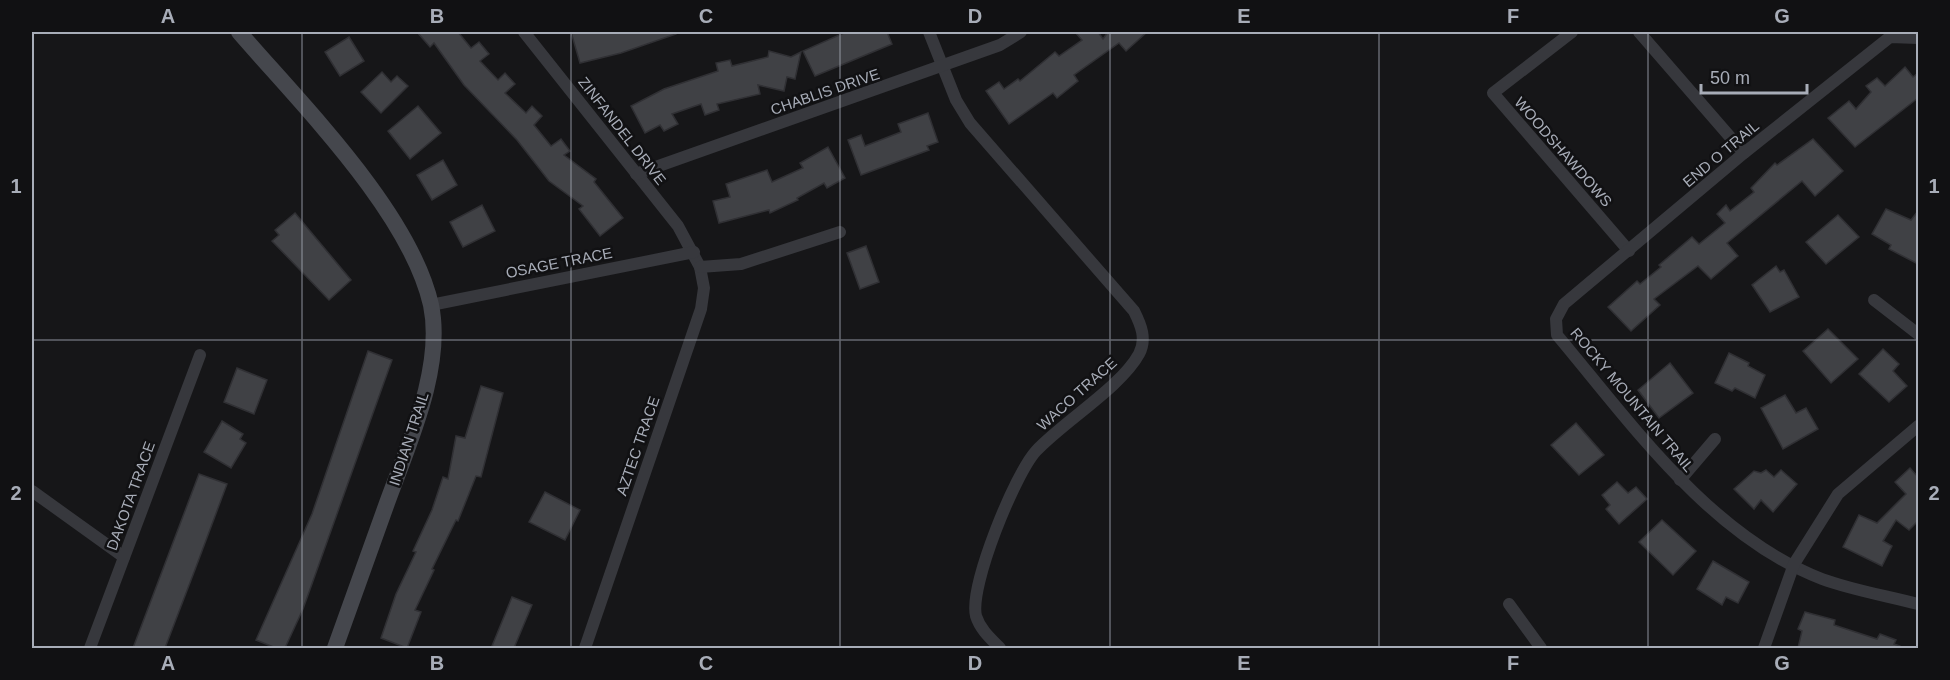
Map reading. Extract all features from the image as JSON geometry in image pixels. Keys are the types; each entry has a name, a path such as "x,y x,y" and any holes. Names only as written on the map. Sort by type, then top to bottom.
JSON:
{"street":[{"name":"INDIAN TRAIL","path":"239,32 341,150 391,218 411,250 431,305 433,330 422,406 335,648"},
{"name":"ZINFANDEL DRIVE","path":"524,32 678,226 694,252"},
{"name":"WACO TRACE","path":"929,32 956,100 970,123 1134,311 1140,324 1143,340 1139,354 1127,370 1036,451 1016,480 981,575 975,598 980,627 1000,648"},
{"name":"CHABLIS DRIVE","path":"636,174 1000,45 1021,32"},
{"name":"WOODSHAWDOWS","path":"1572,32 1493,93 1629,251"},
{"path":"1639,32 1744,153"},
{"name":"END O TRAIL","path":"1556,319 1564,304 1744,153 1890,37 1918,38"},
{"path":"700,267 741,264 840,232"},
{"name":"OSAGE TRACE","path":"431,305 694,252"},
{"name":"AZTEC TRACE","path":"585,648 701,309 704,288 694,252"},
{"path":"1874,300 1918,334"},
{"name":"ROCKY MOUNTAIN TRAIL","path":"1556,319 1557,335 1680,480 1757,546 1821,579 1918,604"},
{"name":"DAKOTA TRACE","path":"90,648 200,355"},
{"path":"1764,648 1794,564 1838,494 1918,426"},
{"path":"1680,480 1715,440"},
{"path":"32,491 124,557"},
{"path":"1509,604 1541,648"}],"building":[{"path":"417,32 458,32 471,48 479,42 489,54 480,61 498,80 505,73 515,84 505,93 526,113 532,106 542,116 534,125 551,146 561,139 570,151 564,155 596,179 594,182 623,218 600,236 579,209 583,206 549,181 517,140 464,85 434,43 430,47"},
{"path":"571,32 676,32 676,34 621,53 580,63"},
{"path":"846,32 887,32 892,44 815,76 803,51"},
{"path":"1075,32 1098,32 1103,39 1108,32 1147,32 1126,51 1119,43 1074,75 1078,81 1057,98 1053,93 1009,124 986,91 999,82 1004,89 1018,79 1020,81 1055,52 1059,56 1082,40"},
{"path":"349,37 364,61 340,76 325,52"},
{"path":"769,51 791,57 801,52 795,79 787,77 784,91 758,85 760,94 717,104 719,110 705,115 701,104 672,114 678,124 664,131 660,125 645,133 631,106 664,89 718,71 716,63 730,60 732,66 768,57"},
{"path":"1905,67 1913,77 1918,73 1918,98 1855,147 1828,118 1849,101 1856,109 1871,92 1866,86 1877,78 1885,86"},
{"path":"382,72 391,82 397,76 408,86 381,113 361,92"},
{"path":"418,106 441,133 410,159 388,131"},
{"path":"928,113 938,142 927,146 929,150 861,175 848,140 861,135 865,146 901,132 898,124"},
{"path":"1813,139 1843,171 1815,196 1802,181 1727,243 1738,256 1711,279 1698,266 1654,299 1660,305 1631,331 1608,307 1637,281 1640,284 1661,267 1659,265 1692,237 1699,244 1725,223 1717,214 1726,205 1730,211 1754,192 1751,188 1775,163 1777,165"},
{"path":"828,147 845,178 827,188 824,183 797,198 798,200 770,213 769,210 719,223 713,201 730,197 726,184 767,170 772,182 803,168 800,163"},
{"path":"443,160 457,185 432,200 417,175"},
{"path":"482,205 495,231 463,247 450,222"},
{"path":"1886,209 1911,220 1918,211 1918,264 1889,249 1891,245 1872,234"},
{"path":"295,213 351,280 329,300 272,241 279,235 275,230"},
{"path":"1838,215 1859,237 1826,264 1806,242"},
{"path":"866,246 879,282 860,289 847,253"},
{"path":"1776,266 1780,272 1784,270 1799,297 1770,312 1752,285"},
{"path":"1828,329 1858,359 1831,383 1803,351"},
{"path":"1883,349 1899,364 1893,371 1907,386 1889,402 1859,374"},
{"path":"368,351 392,360 303,609 285,648 276,648 256,640 312,514"},
{"path":"1729,353 1749,363 1748,366 1765,375 1755,398 1735,388 1732,391 1715,383"},
{"path":"1670,363 1693,393 1659,418 1638,390"},
{"path":"237,368 267,380 254,414 224,402"},
{"path":"481,386 503,393 481,477 476,476 458,521 456,520 432,569 434,570 415,610 421,612 407,648 381,638 396,594 416,552 413,551 432,510 443,477 448,479 456,436 465,438"},
{"path":"1785,395 1796,413 1806,408 1818,429 1783,449 1761,408"},
{"path":"222,421 243,434 240,439 246,443 231,468 204,452"},
{"path":"1576,423 1604,455 1579,475 1551,445"},
{"path":"1910,468 1918,477 1918,521 1909,530 1896,520 1883,541 1892,546 1882,566 1843,547 1859,515 1877,523 1906,494 1895,482"},
{"path":"1766,470 1774,477 1781,470 1797,484 1773,512 1761,500 1754,509 1734,489 1754,471 1761,473"},
{"path":"199,474 227,484 196,567 165,648 133,648"},
{"path":"1617,482 1628,493 1636,487 1647,499 1619,524 1606,509 1610,505 1602,495"},
{"path":"545,492 580,510 565,540 529,522"},
{"path":"1662,520 1696,551 1673,575 1639,542"},
{"path":"1713,561 1749,582 1738,603 1726,597 1722,605 1697,589"},
{"path":"512,597 532,605 514,648 492,646"},
{"path":"1805,612 1835,620 1834,625 1877,639 1880,634 1896,640 1894,644 1900,648 1798,648 1802,631 1798,629"}]}
